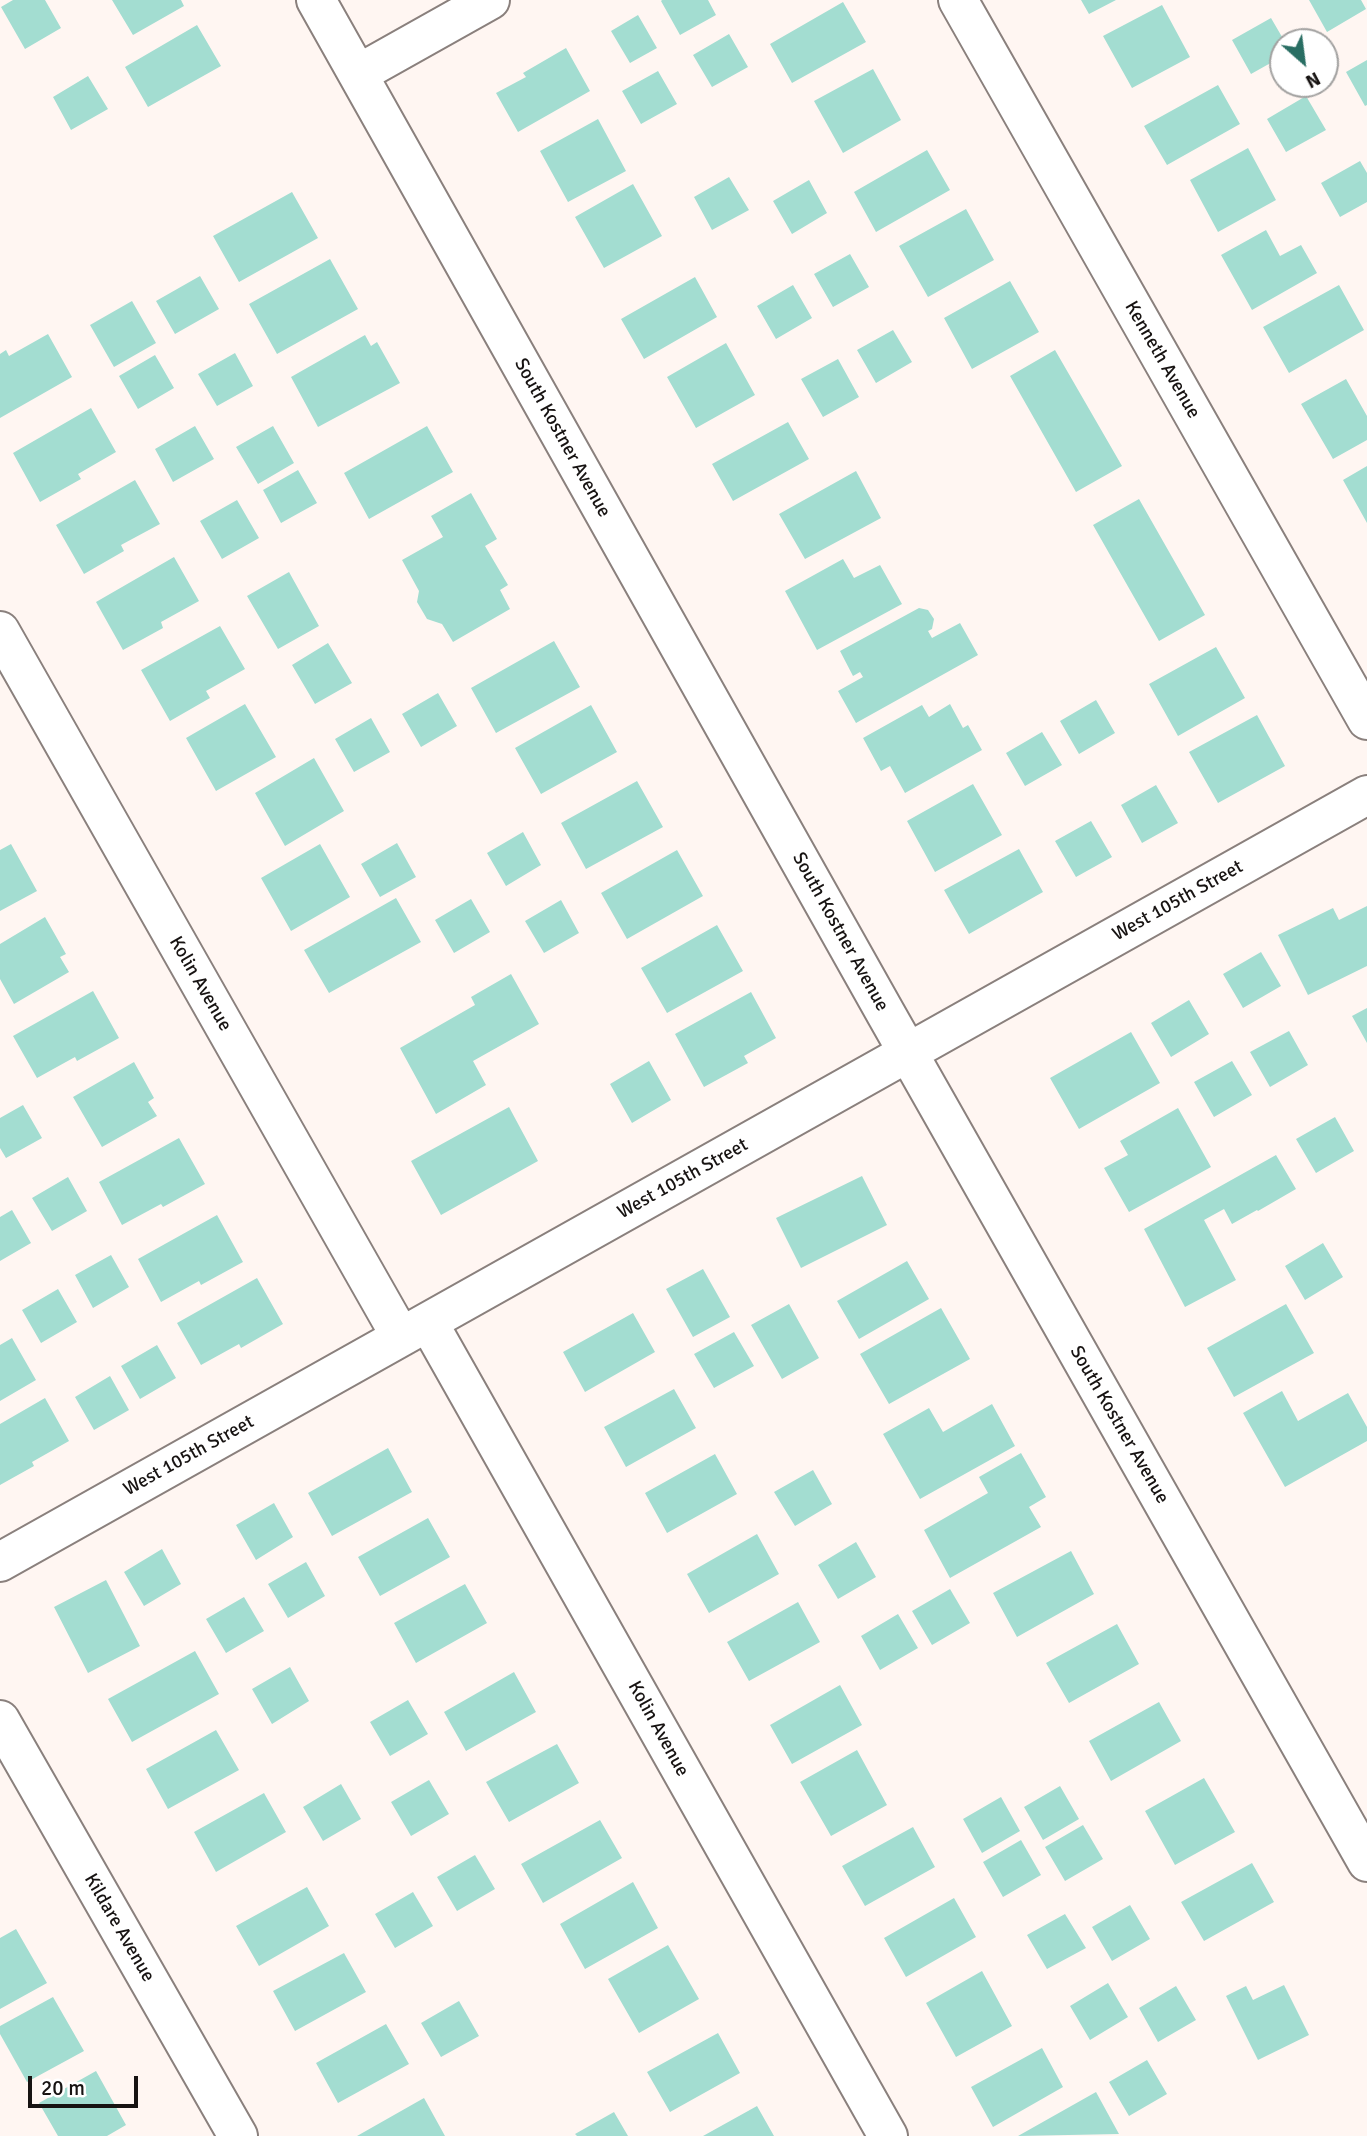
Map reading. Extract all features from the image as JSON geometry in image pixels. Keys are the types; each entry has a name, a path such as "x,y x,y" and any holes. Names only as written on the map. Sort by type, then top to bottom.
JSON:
{"street":[{"name":"South Kostner Avenue","path":"316,0 1367,1862"},
{"path":"358,74 490,0"},
{"name":"Kenneth Avenue","path":"958,0 1367,720"},
{"name":"Kolin Avenue","path":"0,631 888,2136"},
{"name":"West 105th Street","path":"0,1562 1367,795"},
{"name":"Kildare Avenue","path":"0,1720 238,2136"}],"building":[{"path":"13,0 45,0 61,28 25,49 1,7"},
{"path":"112,0 181,0 184,6 133,35"},
{"path":"662,0 708,0 716,15 680,35"},
{"path":"1081,0 1116,0 1089,14"},
{"path":"1309,0 1361,0 1366,9 1334,28 1325,28"},
{"path":"843,2 866,42 792,83 770,44"},
{"path":"1162,5 1190,57 1132,88 1103,36"},
{"path":"638,15 657,48 630,63 611,31"},
{"path":"1271,18 1277,28 1269,28 1269,64 1251,74 1232,40"},
{"path":"197,25 221,66 148,107 125,67"},
{"path":"729,34 748,67 712,87 693,55"},
{"path":"566,48 590,91 518,132 496,93 526,77 523,73"},
{"path":"1367,60 1367,105 1365,106 1346,72"},
{"path":"873,69 901,120 843,153 814,101"},
{"path":"658,71 677,104 641,124 622,91"},
{"path":"88,76 108,109 71,130 53,97"},
{"path":"1218,85 1240,124 1167,165 1144,126"},
{"path":"1303,98 1307,98 1326,130 1286,152 1267,119"},
{"path":"598,119 626,171 568,202 540,151"},
{"path":"1248,148 1276,200 1218,232 1190,180"},
{"path":"927,150 950,190 876,232 854,192"},
{"path":"1360,161 1367,173 1367,202 1340,217 1321,183"},
{"path":"729,177 749,210 712,230 694,197"},
{"path":"809,180 827,213 792,234 773,201"},
{"path":"633,184 662,236 604,268 575,217"},
{"path":"292,192 318,238 239,282 213,236"},
{"path":"966,209 994,260 928,297 899,246"},
{"path":"1266,230 1280,256 1301,245 1317,273 1252,310 1221,255"},
{"path":"850,254 869,287 833,307 814,274"},
{"path":"330,259 358,309 277,354 249,304"},
{"path":"200,276 219,309 175,334 156,301"},
{"path":"695,277 717,317 644,359 621,319"},
{"path":"1010,281 1039,332 972,369 944,318"},
{"path":"793,285 812,318 776,339 757,306"},
{"path":"1339,285 1364,330 1289,373 1263,327"},
{"path":"132,301 156,343 114,367 90,325"},
{"path":"893,330 912,362 876,383 857,350"},
{"path":"48,334 72,377 0,418 0,354 6,350 9,356"},
{"path":"365,335 371,346 377,342 400,383 318,427 291,377"},
{"path":"726,343 755,395 696,428 667,377"},
{"path":"1055,350 1122,466 1076,492 1010,376"},
{"path":"235,353 253,386 217,406 198,374"},
{"path":"155,355 174,388 138,409 119,376"},
{"path":"838,359 859,397 823,417 801,379"},
{"path":"1346,379 1367,416 1367,440 1333,459 1301,404"},
{"path":"91,408 116,452 78,474 81,479 40,502 13,453"},
{"path":"788,422 809,459 733,501 712,464"},
{"path":"195,426 214,459 173,482 155,449"},
{"path":"273,426 294,463 258,484 236,447"},
{"path":"427,426 453,472 369,519 344,473"},
{"path":"1367,466 1367,523 1343,480"},
{"path":"298,470 317,503 281,523 263,490"},
{"path":"856,471 881,518 805,559 779,514"},
{"path":"135,480 160,524 121,545 124,551 84,574 56,525"},
{"path":"471,493 497,539 485,546 508,585 500,590 510,609 453,642 442,624 427,619 417,602 419,591 402,560 443,537 431,516"},
{"path":"1139,499 1205,615 1159,641 1093,525"},
{"path":"237,500 259,538 222,559 200,521"},
{"path":"174,557 199,601 161,622 163,628 123,650 96,602"},
{"path":"843,559 854,578 880,565 902,604 817,650 785,591"},
{"path":"289,572 319,626 278,649 247,596"},
{"path":"919,608 928,610 934,619 932,629 928,631 932,638 960,623 978,655 856,723 838,691 863,677 860,672 853,676 840,651"},
{"path":"220,626 245,669 206,691 210,698 170,721 141,670"},
{"path":"554,641 580,687 496,733 471,688"},
{"path":"328,643 352,683 315,704 292,665"},
{"path":"1216,647 1245,698 1178,736 1149,684"},
{"path":"438,693 457,726 421,747 402,714"},
{"path":"1096,700 1115,733 1079,754 1060,721"},
{"path":"245,704 276,757 216,791 186,738"},
{"path":"950,704 963,728 968,725 982,750 905,793 890,766 881,771 863,738 922,705 929,717"},
{"path":"591,705 617,752 541,794 515,748"},
{"path":"1257,715 1285,766 1218,803 1189,752"},
{"path":"371,718 390,752 354,772 335,739"},
{"path":"1042,732 1062,765 1025,786 1006,753"},
{"path":"314,758 344,811 285,846 255,793"},
{"path":"637,781 663,827 586,869 561,823"},
{"path":"973,784 1002,835 935,872 907,821"},
{"path":"1156,785 1178,823 1142,843 1121,805"},
{"path":"1091,821 1112,857 1076,877 1055,841"},
{"path":"523,832 541,865 506,886 487,853"},
{"path":"397,843 416,877 380,897 361,864"},
{"path":"11,844 37,891 0,911 0,850"},
{"path":"320,844 350,897 291,931 261,878"},
{"path":"1019,849 1043,892 969,934 944,890"},
{"path":"677,850 703,896 627,939 601,893"},
{"path":"396,898 421,942 329,993 304,950"},
{"path":"471,899 490,932 454,953 435,920"},
{"path":"561,900 579,933 544,953 525,921"},
{"path":"1367,906 1367,966 1308,995 1278,935 1333,908 1339,920"},
{"path":"45,917 66,954 60,957 69,972 14,1004 0,979 0,944"},
{"path":"717,925 743,971 667,1013 641,968"},
{"path":"1261,952 1281,986 1243,1008 1223,974"},
{"path":"511,974 539,1024 473,1061 486,1085 436,1114 400,1048 475,1005 471,997"},
{"path":"93,991 119,1038 77,1061 75,1057 37,1078 13,1036"},
{"path":"751,992 776,1038 744,1056 748,1063 704,1087 675,1034"},
{"path":"1189,1000 1209,1034 1171,1057 1151,1023"},
{"path":"1367,1008 1367,1043 1352,1016"},
{"path":"1289,1031 1308,1065 1270,1087 1250,1052"},
{"path":"1131,1032 1160,1083 1079,1129 1050,1078"},
{"path":"649,1061 671,1100 632,1123 610,1084"},
{"path":"1232,1061 1252,1095 1214,1117 1194,1082"},
{"path":"134,1062 154,1098 148,1102 157,1116 102,1147 73,1097"},
{"path":"23,1105 42,1138 6,1158 0,1148 0,1118"},
{"path":"509,1107 538,1161 441,1215 411,1161"},
{"path":"1178,1108 1211,1167 1129,1212 1104,1168 1128,1155 1120,1141"},
{"path":"1335,1117 1354,1151 1316,1173 1296,1139"},
{"path":"179,1138 205,1184 122,1225 99,1182"},
{"path":"1276,1155 1296,1189 1232,1224 1224,1209 1204,1220 1236,1280 1185,1307 1144,1229"},
{"path":"862,1176 887,1225 801,1268 776,1218"},
{"path":"68,1177 87,1211 52,1231 32,1198"},
{"path":"12,1210 31,1243 0,1261 0,1217"},
{"path":"217,1215 243,1262 201,1285 199,1281 161,1302 138,1259"},
{"path":"1323,1243 1343,1277 1305,1300 1285,1266"},
{"path":"111,1255 129,1287 93,1308 75,1275"},
{"path":"907,1261 929,1299 859,1339 837,1301"},
{"path":"703,1269 730,1317 693,1337 666,1289"},
{"path":"257,1278 283,1324 241,1348 239,1344 201,1365 177,1323"},
{"path":"58,1289 77,1322 41,1343 22,1310"},
{"path":"789,1304 819,1358 782,1379 751,1325"},
{"path":"1286,1304 1314,1353 1234,1397 1207,1348"},
{"path":"941,1308 970,1359 889,1404 860,1354"},
{"path":"633,1313 655,1352 585,1392 563,1352"},
{"path":"734,1332 754,1366 714,1388 694,1354"},
{"path":"12,1338 36,1380 0,1401 0,1345"},
{"path":"157,1345 176,1378 140,1399 121,1366"},
{"path":"110,1376 129,1410 94,1430 75,1397"},
{"path":"674,1389 696,1428 626,1467 604,1427"},
{"path":"1282,1391 1298,1421 1348,1393 1367,1427 1367,1441 1285,1487 1243,1413"},
{"path":"45,1398 69,1441 32,1462 34,1466 0,1485 0,1424"},
{"path":"992,1404 1015,1446 920,1499 883,1434 929,1408 943,1432"},
{"path":"388,1448 412,1492 332,1536 308,1493"},
{"path":"1021,1453 1046,1497 1029,1507 1041,1527 950,1578 924,1530 988,1493 979,1477"},
{"path":"715,1454 737,1494 667,1533 645,1493"},
{"path":"813,1470 832,1504 795,1526 774,1492"},
{"path":"274,1503 293,1537 256,1560 236,1525"},
{"path":"428,1518 450,1557 380,1596 358,1557"},
{"path":"757,1534 779,1574 709,1613 687,1574"},
{"path":"856,1542 876,1577 838,1599 818,1565"},
{"path":"162,1549 181,1584 144,1606 124,1572"},
{"path":"1071,1551 1094,1594 1017,1637 993,1593"},
{"path":"306,1562 325,1596 288,1618 268,1584"},
{"path":"106,1580 140,1646 88,1673 54,1607"},
{"path":"465,1584 487,1623 416,1663 394,1623"},
{"path":"950,1589 970,1623 932,1645 912,1611"},
{"path":"244,1597 264,1631 226,1653 206,1619"},
{"path":"798,1602 820,1642 749,1681 727,1642"},
{"path":"898,1614 918,1648 880,1670 861,1636"},
{"path":"1117,1624 1139,1664 1069,1703 1046,1663"},
{"path":"195,1651 219,1694 132,1742 108,1699"},
{"path":"290,1667 309,1701 272,1724 252,1689"},
{"path":"514,1672 536,1712 466,1751 444,1712"},
{"path":"840,1685 862,1725 792,1764 770,1725"},
{"path":"408,1700 428,1734 390,1756 370,1722"},
{"path":"1159,1702 1181,1741 1111,1781 1089,1741"},
{"path":"216,1730 239,1770 168,1809 146,1769"},
{"path":"557,1744 579,1783 509,1822 486,1782"},
{"path":"857,1750 887,1805 831,1836 800,1782"},
{"path":"1204,1778 1235,1832 1175,1865 1145,1811"},
{"path":"429,1780 449,1814 411,1836 391,1802"},
{"path":"341,1784 361,1819 323,1841 303,1807"},
{"path":"1060,1786 1079,1819 1043,1840 1024,1807"},
{"path":"264,1793 286,1832 216,1872 194,1832"},
{"path":"1001,1797 1020,1831 982,1853 963,1819"},
{"path":"600,1820 622,1858 543,1903 521,1864"},
{"path":"1083,1825 1103,1859 1065,1881 1045,1847"},
{"path":"913,1827 935,1867 865,1906 842,1866"},
{"path":"1021,1840 1041,1875 1003,1897 983,1862"},
{"path":"475,1855 495,1889 457,1911 437,1877"},
{"path":"1252,1863 1274,1902 1204,1941 1181,1902"},
{"path":"633,1882 658,1928 585,1969 560,1924"},
{"path":"307,1887 329,1926 259,1966 236,1926"},
{"path":"413,1892 433,1926 395,1948 375,1914"},
{"path":"954,1898 976,1937 906,1977 884,1938"},
{"path":"1130,1905 1150,1939 1112,1961 1092,1927"},
{"path":"1065,1914 1086,1948 1047,1969 1027,1935"},
{"path":"16,1929 47,1983 0,2009 0,1938"},
{"path":"668,1945 699,1999 639,2033 608,1979"},
{"path":"344,1953 366,1992 295,2031 273,1991"},
{"path":"982,1971 1012,2026 956,2057 926,2003"},
{"path":"1108,1983 1128,2017 1090,2040 1070,2006"},
{"path":"1284,1985 1309,2035 1258,2060 1226,1996 1246,1986 1253,2000"},
{"path":"1176,1986 1196,2020 1158,2042 1139,2008"},
{"path":"53,1997 84,2051 27,2082 0,2034 0,2026"},
{"path":"459,2001 479,2036 441,2057 421,2023"},
{"path":"386,2024 409,2064 338,2103 316,2063"},
{"path":"718,2033 740,2073 670,2112 647,2072"},
{"path":"1042,2048 1063,2087 993,2127 971,2087"},
{"path":"1147,2060 1167,2094 1129,2116 1109,2082"},
{"path":"96,2071 126,2125 107,2136 58,2136 39,2103"},
{"path":"1096,2092 1119,2134 1018,2136"},
{"path":"424,2098 445,2136 357,2136"},
{"path":"757,2106 774,2136 703,2136"},
{"path":"614,2112 628,2136 575,2134"}]}
